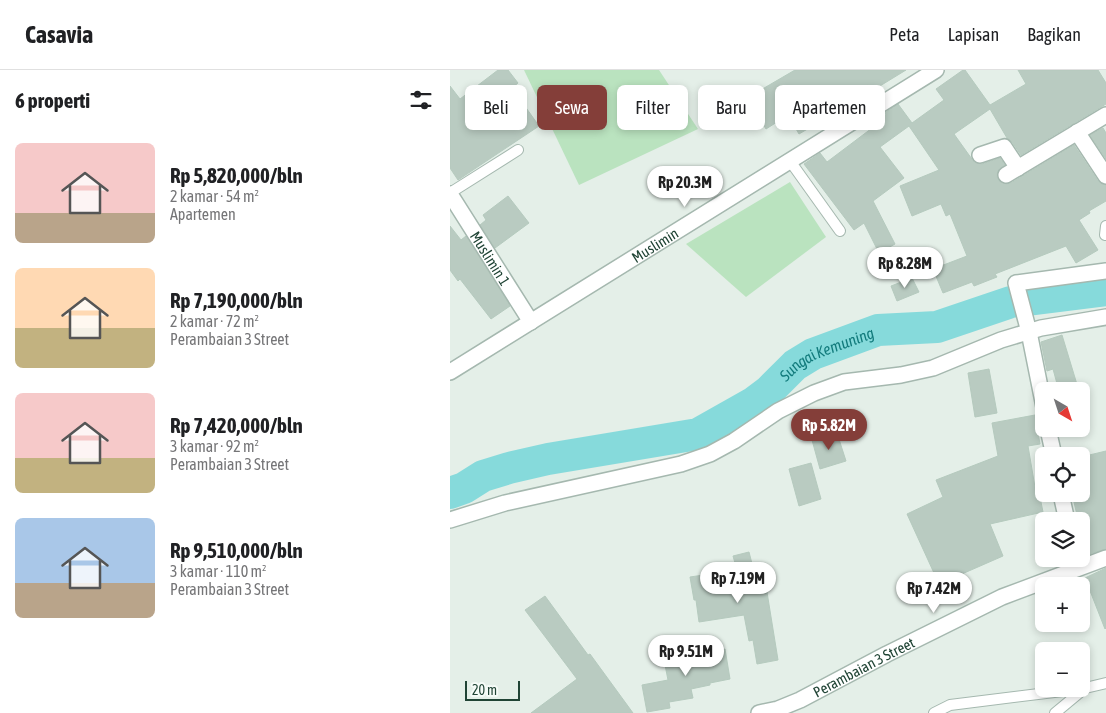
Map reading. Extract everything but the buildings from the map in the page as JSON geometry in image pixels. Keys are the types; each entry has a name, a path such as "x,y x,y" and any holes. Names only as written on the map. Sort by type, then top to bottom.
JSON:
{"street":[{"name":"Muslimin","path":"450,372 936,70"},
{"path":"980,155 1004,147 1012,171 1106,115"},
{"path":"1077,132 1106,176"},
{"name":"Muslimin 1","path":"450,193 531,322"},
{"path":"1039,382 1016,282 1106,271"},
{"path":"450,520 505,504 681,464 710,454 734,441 778,411 814,393 844,382 901,375 933,368 1001,340 1027,326 1065,324 1106,317"},
{"name":"Perambaian 3 Street","path":"1090,561 1106,558"},
{"name":"Perambaian 3 Street","path":"759,713 780,711 887,654 1002,597 1068,567"}],"lane":[{"path":"450,193 518,150"},
{"path":"790,161 840,231"},
{"path":"1090,686 1106,682"},
{"path":"934,713 950,705 1035,694"},
{"path":"1055,713 1072,697"}],"green space":[{"path":"524,70 659,70 669,85 617,85 617,130 688,130 688,114 698,129 579,185 553,130 607,130 607,85 537,85 537,97"},
{"path":"790,182 826,237 746,297 686,244"}],"waterway":[{"name":"Sungai Kemuning","path":"450,493 464,488 483,476 509,468 548,459 698,434 753,403 769,391 795,365 813,354 878,330 937,327 1011,302 1106,290"}]}
